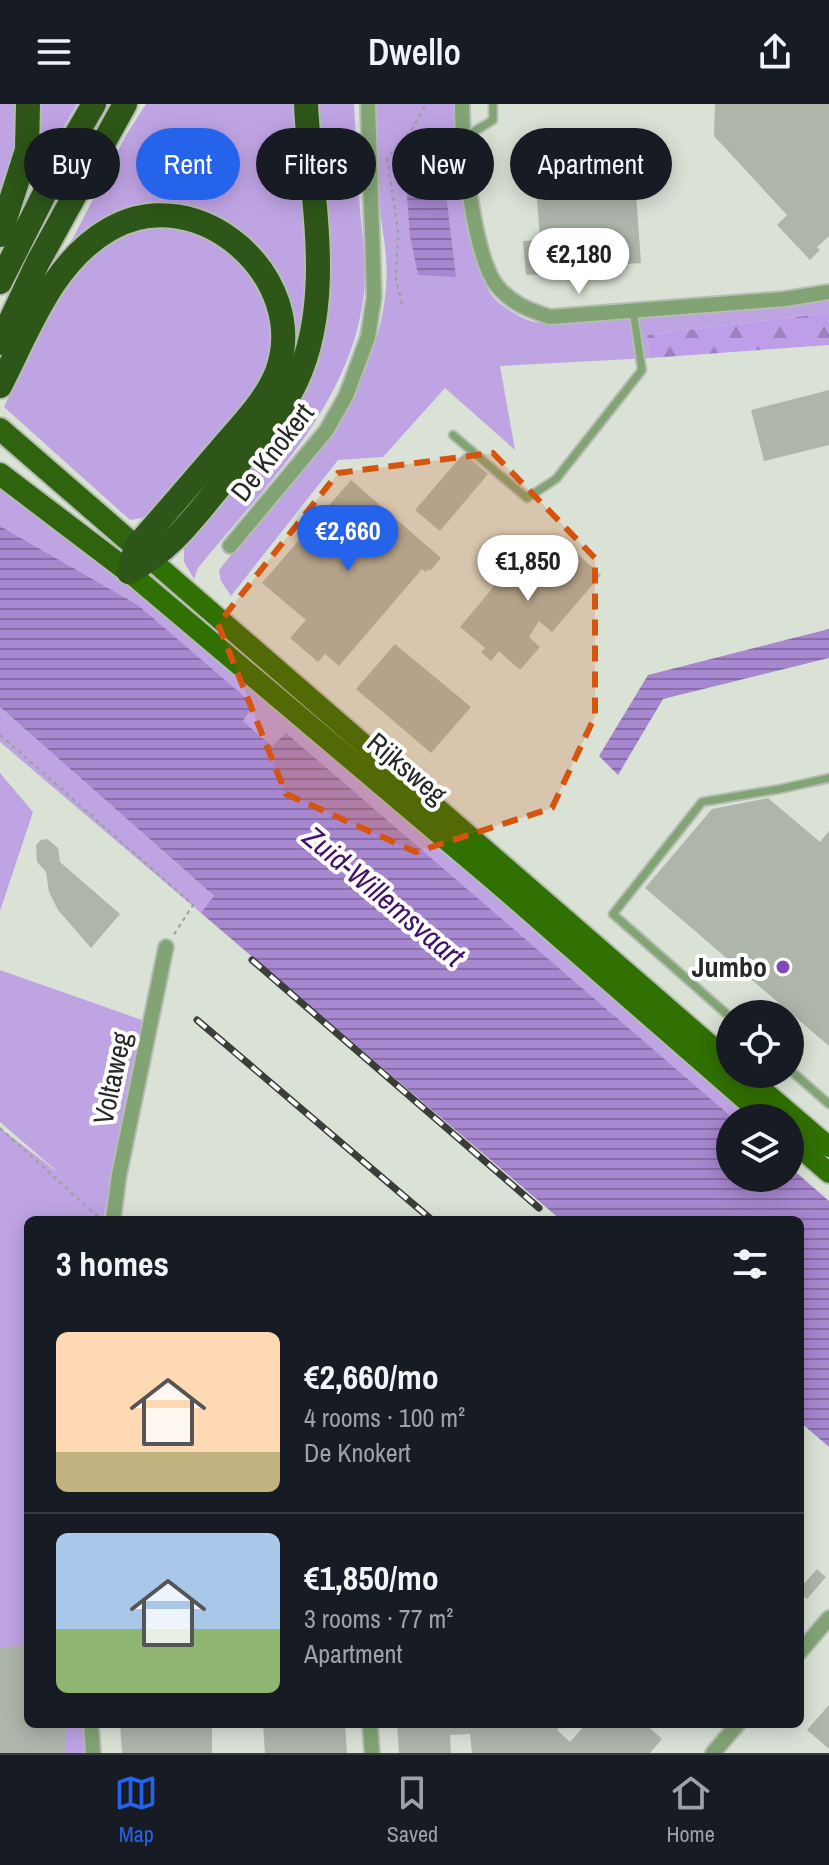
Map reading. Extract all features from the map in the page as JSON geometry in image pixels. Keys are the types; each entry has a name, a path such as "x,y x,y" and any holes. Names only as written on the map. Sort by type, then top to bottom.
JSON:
{"highway":[{"path":"0,235 27,150 28,104"},
{"path":"0,282 62,159 94,104"},
{"path":"0,343 38,262 125,104"},
{"path":"144,554 180,534 267,429 291,391 304,362 315,313 318,275 306,104"},
{"path":"0,386 54,281 76,254 110,229 129,221 159,216 194,220 221,231 245,249 262,268 274,290 282,334 273,382 129,572"},
{"name":"Rijksweg","path":"0,429 144,554"},
{"name":"Rijksweg","path":"0,474 129,572"}],"main road":[{"name":"Rijksweg","path":"144,554 716,1050"},
{"name":"Rijksweg","path":"129,572 491,878 750,1104"},
{"path":"760,1088 829,1147"},
{"path":"804,1151 829,1173"}],"street":[{"name":"De Knokert","path":"230,546 326,431 346,396 368,337 374,297 368,104"},
{"path":"462,104 463,128"},
{"path":"471,200 483,255 496,285 522,308 550,317 785,299 829,292"},
{"name":"Voltaweg","path":"114,1216 119,1175 166,947"},
{"path":"804,1647 829,1618"},
{"path":"91,1728 93,1753"},
{"path":"370,1728 372,1753"},
{"path":"713,1753 728,1728"}],"lane":[{"path":"480,128 493,120 493,104"},
{"path":"453,435 527,498 556,479 642,370 633,311"},
{"path":"716,1005 613,914 702,802 829,778"},
{"path":"804,1082 829,1104"}],"path":[{"path":"402,304 396,279 398,231 387,159 412,129 426,104"},
{"path":"0,735 193,905 166,947"},
{"path":"0,1128 100,1216"}],"highlighted area":[{"path":"493,453 595,558 595,716 552,808 416,852 286,794 218,624 338,473"}],"shaded area":[{"path":"0,104 24,104 24,121 0,209"},
{"path":"37,104 77,104 63,128 37,128"},
{"path":"146,104 301,104 302,128 256,128 256,200 305,200 308,283 302,325 294,346 292,320 237,233 117,216 69,246 93,200 120,200 120,147"},
{"path":"317,104 354,104 355,128 319,128"},
{"path":"375,104 455,104 455,128 392,128 392,200 462,200 476,261 485,283 495,299 507,309 531,321 577,324 829,299 829,313 647,335 650,358 500,366 515,450 445,388 383,457 338,460 231,596 221,581 219,570 325,439 366,368 379,329 386,287 386,264 378,195"},
{"path":"326,200 359,200 364,294 356,334 342,372 301,442 198,568 194,579 184,562 184,546 326,314 329,230"},
{"path":"168,226 195,231 223,245 258,280 274,329 271,355 261,383 247,403 150,511 142,518 130,520 4,407 61,281 91,250 140,227"},
{"path":"0,489 125,581 515,910 738,1104 717,1104 286,734 272,746 243,721 253,705 138,605 0,526"},
{"path":"0,707 215,897 201,913 0,742"},
{"path":"0,773 33,812 0,911"},
{"path":"0,970 142,1020 104,1216 24,1216 24,1728 83,1728 85,1753 0,1753 0,1128 60,1174 0,1122"}],"green space":[{"path":"829,313 829,345 650,358 647,335"}],"water":[{"path":"407,200 447,200 456,277 418,275"},
{"name":"Zuid-Willemsvaart","path":"0,526 138,605 254,705 243,721 272,746 286,733 717,1104 716,1192 804,1192 804,1179 829,1201 829,1447 804,1425 804,1216 556,1216 201,913 214,896 0,707"},
{"path":"829,629 829,658 663,699 618,775 599,756 648,675"}],"building":[{"path":"715,104 829,104 829,236 817,247 820,250 810,260 777,225 787,215 714,136"},
{"path":"537,200 636,200 641,263 560,268 560,273 526,275 523,241 540,240"},
{"path":"829,390 829,445 764,461 751,410"},
{"path":"464,453 488,474 440,531 415,510"},
{"path":"351,480 441,558 430,571 422,569 339,666 325,654 318,662 290,638 306,620 262,583"},
{"path":"562,540 601,575 552,632 539,621 529,637 540,647 520,670 499,651 491,661 481,652 485,648 460,627 496,584 485,576 505,553 531,576"},
{"path":"395,644 471,707 431,753 356,689"},
{"name":"Jumbo","path":"768,798 820,842 829,831 829,1046 804,1025 804,1000 775,1000 645,888 712,809"},
{"path":"47,839 58,848 60,862 120,914 91,948 58,910 49,892 46,872 37,862 36,845"},
{"path":"817,1569 826,1577 807,1599 804,1596 804,1584"},
{"path":"24,1646 24,1728 65,1728 66,1753 0,1753 0,1647"},
{"path":"829,1705 829,1749 807,1730"},
{"path":"120,1728 212,1728 212,1753 122,1753"},
{"path":"263,1728 345,1728 347,1753 265,1753"},
{"path":"397,1728 558,1728 570,1742 582,1728 650,1728 662,1739 650,1753 472,1753 470,1734 450,1735 451,1753 399,1753"}],"railway":[{"path":"252,960 539,1208"},
{"path":"197,1020 427,1216"}],"place":[{"name":"Jumbo","path":"783,967"}]}
